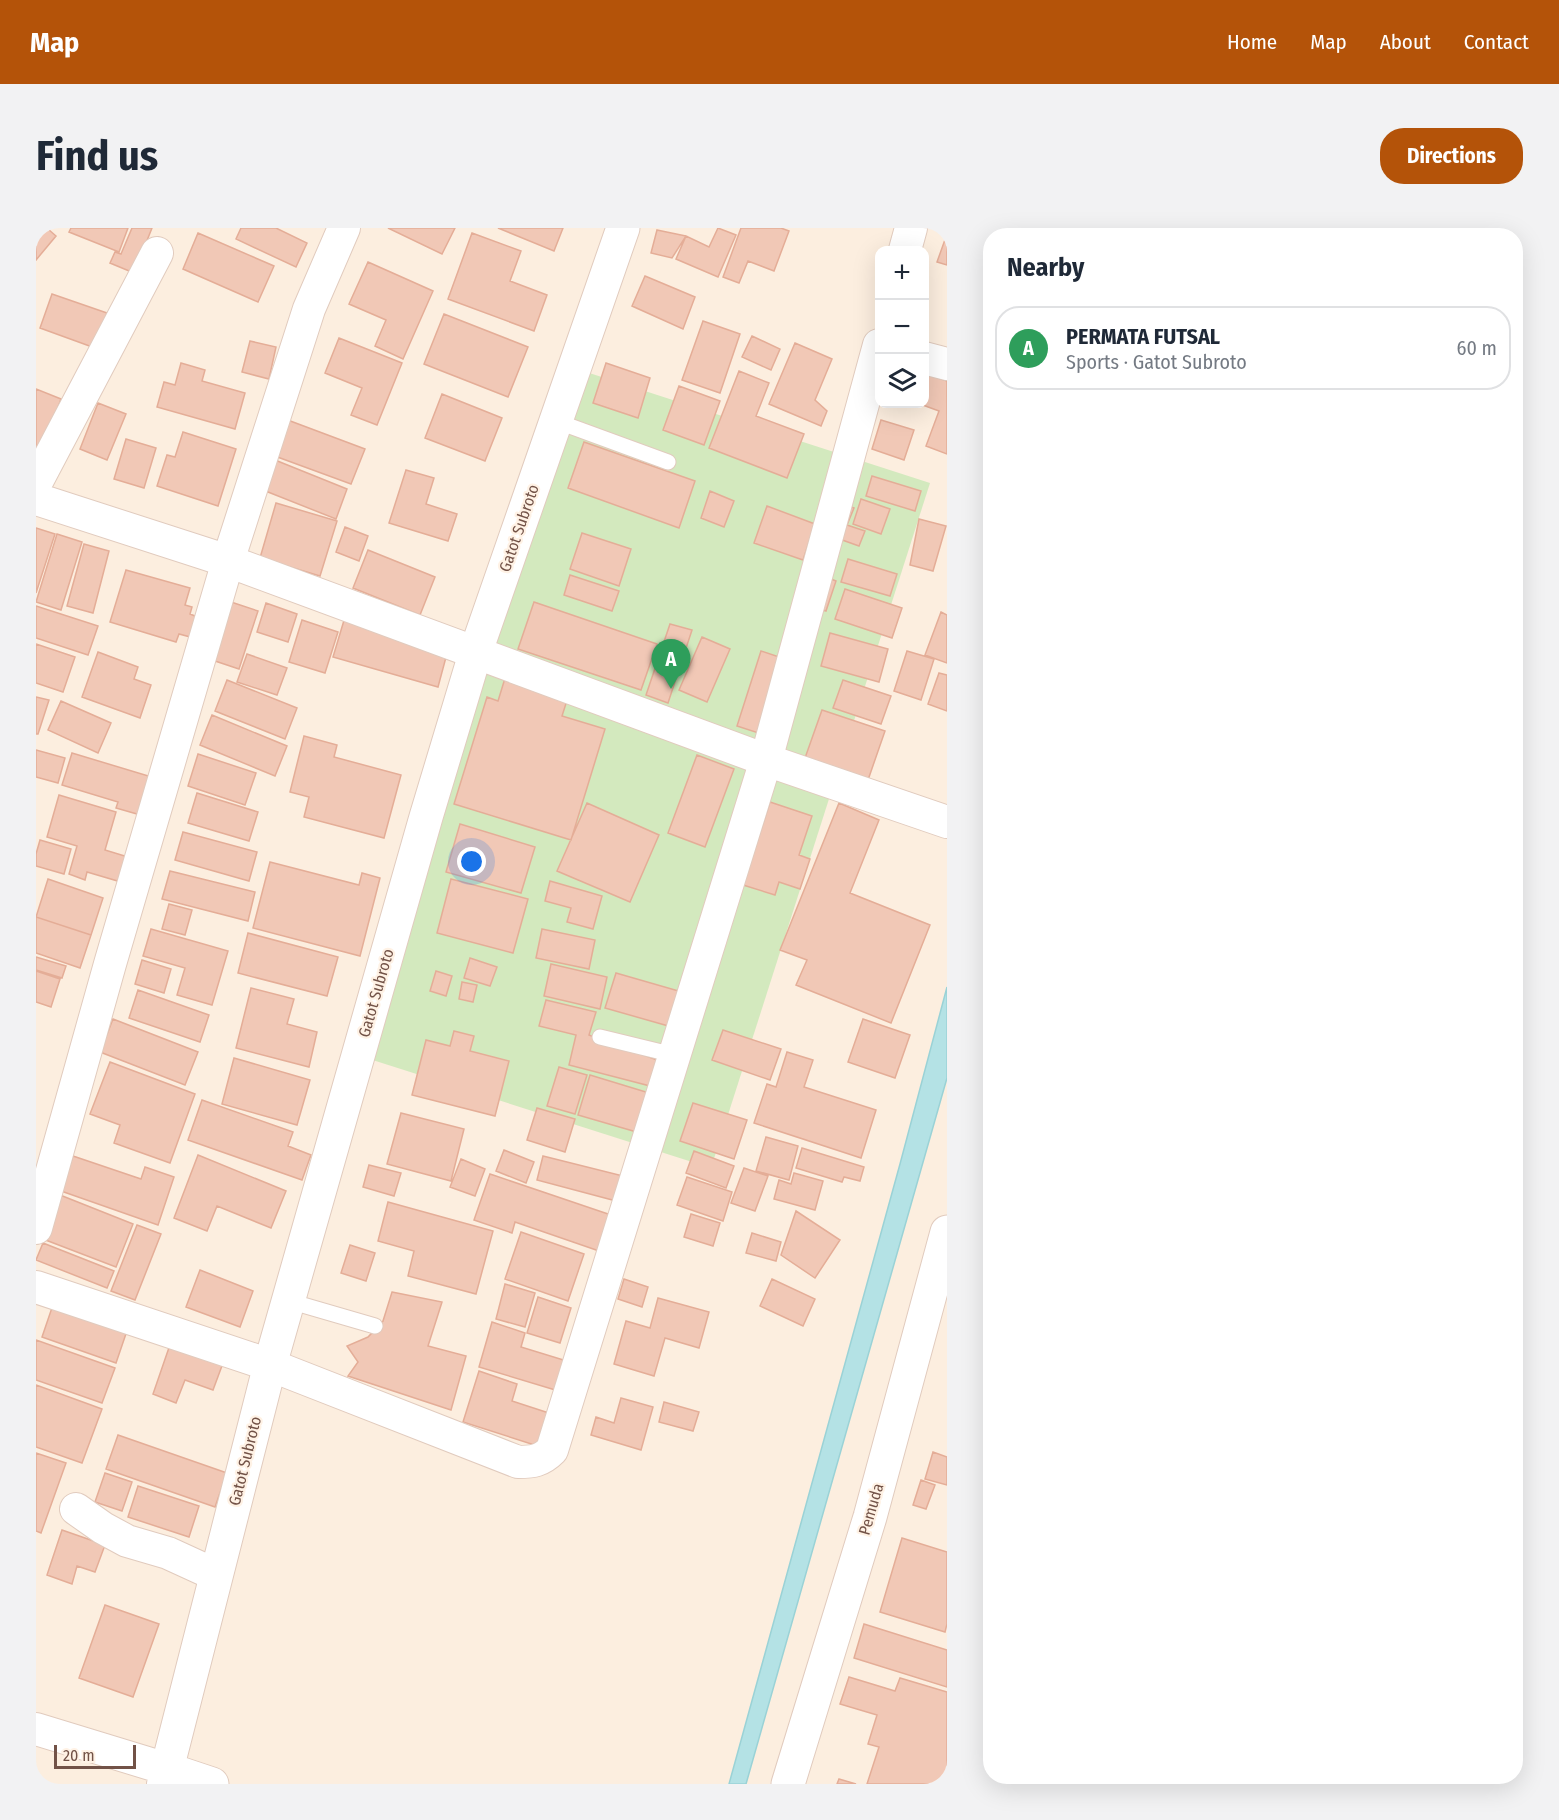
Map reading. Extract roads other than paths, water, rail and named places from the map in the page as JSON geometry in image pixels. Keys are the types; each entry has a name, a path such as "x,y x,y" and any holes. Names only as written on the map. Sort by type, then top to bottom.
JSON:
{"street":[{"path":"36,1228 110,964 228,561 309,309 344,228"},
{"name":"Gatot Subroto","path":"165,1777 270,1365 426,817 476,651 624,228"},
{"path":"906,246 911,228"},
{"path":"36,483 157,253"},
{"path":"36,1287 270,1365 518,1462 532,1462 544,1458 552,1450 766,760 877,354"},
{"path":"929,359 947,364"},
{"path":"36,499 228,561 766,760 947,822"},
{"name":"Pemuda","path":"788,1784 870,1516 947,1232"},
{"path":"76,1509 127,1541 168,1553 216,1575"},
{"path":"36,1729 165,1777 212,1784"}],"lane":[{"path":"556,421 668,462"},
{"path":"600,1037 674,1055"},
{"path":"289,1301 375,1326"}],"water":[{"path":"947,987 947,1078 746,1784 729,1784 900,1164"}],"place":[{"name":"PERMATA FUTSAL","path":"671,689"}]}
